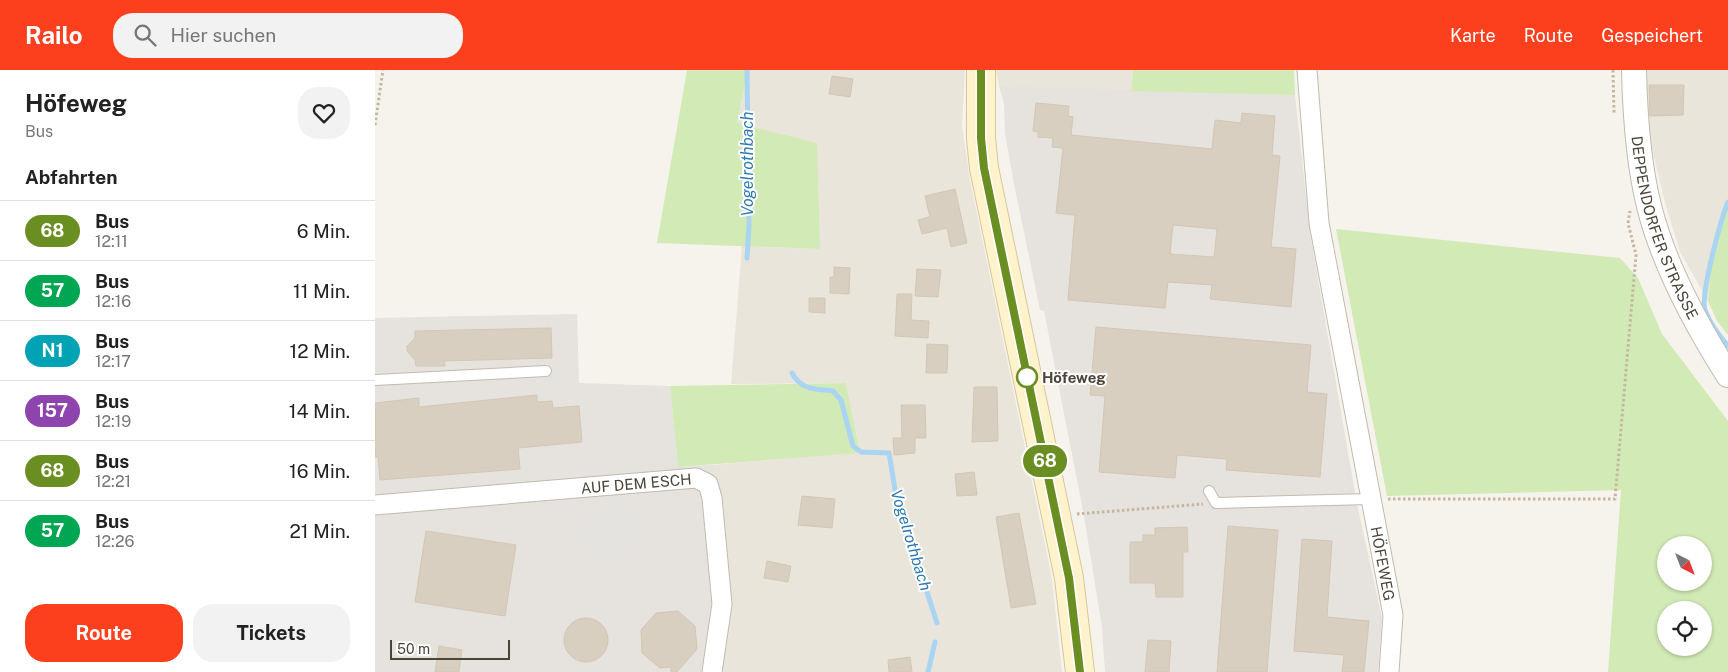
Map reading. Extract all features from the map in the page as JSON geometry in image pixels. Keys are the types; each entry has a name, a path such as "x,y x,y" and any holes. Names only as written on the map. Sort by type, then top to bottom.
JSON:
{"main road":[{"path":"981,70 981,138 984,168 1069,578 1081,672"}],"street":[{"name":"HÖFEWEG","path":"1307,70 1319,223 1393,615 1389,672"},
{"name":"DEPPENDORFER STRASSE","path":"1634,70 1642,170 1649,208 1663,246 1698,326 1728,375"},
{"name":"AUF DEM ESCH","path":"375,505 696,478 708,484 712,498 722,604 712,672"}],"lane":[{"path":"375,380 546,371"},
{"path":"1209,491 1215,503 1370,499"}],"path":[{"path":"375,125 383,70"},
{"path":"1370,499 1615,499 1636,255 1628,223 1630,207"},
{"path":"1077,514 1215,503"}],"shaded area":[{"path":"748,70 965,70 962,126 970,180 1052,579 1062,672 718,672 728,618 713,465 860,452 846,383 731,384 742,246 819,249 737,123"},
{"path":"996,70 1133,70 1131,91 999,86"},
{"path":"1647,70 1728,70 1728,203 1711,269 1708,301 1680,252 1666,206 1646,124"},
{"path":"999,86 1295,95 1310,233 1357,504 1382,618 1378,672 1105,672 1102,627 1084,516 1044,311 1040,310 1013,179 1005,133 1004,104"},
{"path":"577,314 579,383 670,386 678,467 713,465 728,618 718,672 375,672 375,318"},
{"path":"621,504 639,520 641,541 626,558 603,560 586,544 584,522 597,507"}],"green space":[{"path":"687,70 748,70 737,123 817,143 820,249 657,243"},
{"path":"1133,70 1294,70 1295,95 1131,91"},
{"path":"1728,203 1728,335 1717,321 1708,301 1711,269"},
{"path":"1336,229 1620,258 1638,278 1662,334 1728,421 1728,672 1608,672 1621,490 1387,496"},
{"path":"846,383 860,453 678,467 670,386"}],"building":[{"path":"832,76 853,79 850,97 829,94"},
{"path":"1649,85 1684,85 1683,115 1650,116"},
{"path":"1036,103 1069,106 1068,116 1073,117 1071,135 1212,149 1215,120 1241,123 1242,113 1275,116 1272,155 1280,156 1271,247 1296,249 1291,307 1210,299 1212,285 1168,282 1165,308 1068,300 1075,215 1056,213 1063,148 1052,147 1053,138 1038,137 1038,132 1033,131","holes":["1173,225 1217,229 1214,257 1170,254"]},
{"path":"955,189 967,243 951,247 947,228 922,234 918,220 930,217 925,196"},
{"path":"834,267 850,268 849,294 830,293 830,277 834,277"},
{"path":"917,269 941,270 938,297 915,296"},
{"path":"897,294 912,294 911,320 929,321 928,338 895,336"},
{"path":"809,298 825,298 825,313 809,312"},
{"path":"1096,327 1311,345 1307,392 1327,394 1320,477 1226,470 1227,459 1177,455 1175,478 1099,472 1105,396 1090,395"},
{"path":"551,328 552,358 444,361 445,366 416,366 415,360 407,351 407,346 415,338 415,331"},
{"path":"927,344 948,345 947,373 926,373"},
{"path":"974,387 997,387 998,441 972,442"},
{"path":"537,395 537,402 552,401 553,408 579,406 582,442 518,448 520,469 380,480 378,457 375,457 375,403 419,398 419,407"},
{"path":"901,405 925,405 926,438 915,438 915,453 894,455 893,438 902,438"},
{"path":"974,472 977,495 957,496 955,474"},
{"path":"802,496 835,499 832,528 798,525"},
{"path":"1019,513 1036,604 1011,608 996,517"},
{"path":"1228,526 1278,530 1267,672 1217,672"},
{"path":"1187,527 1188,552 1183,552 1183,597 1156,597 1155,583 1130,583 1130,542 1143,542 1143,535 1155,535 1155,528"},
{"path":"426,531 516,545 505,616 415,602"},
{"path":"1302,539 1332,541 1327,617 1369,621 1364,672 1342,672 1344,655 1294,651"},
{"path":"767,561 791,566 788,582 764,578"},
{"path":"678,611 695,626 697,649 677,672 671,672 671,667 660,668 642,653 641,630 656,613"},
{"path":"590,618 602,624 607,631 607,649 602,656 595,661 582,662 574,659 567,652 564,636 567,628 574,621"},
{"path":"1148,640 1171,641 1169,672 1145,672"},
{"path":"439,646 462,650 459,672 435,672"},
{"path":"910,657 912,672 889,672 888,660"}],"waterway":[{"name":"Vogelrothbach","path":"747,70 749,226 747,258"},
{"path":"1728,202 1712,257 1704,302 1709,320 1728,346"},
{"name":"Vogelrothbach","path":"792,373 804,386 833,391 841,400 853,446 861,452 889,453 896,496 937,623"},
{"name":"Vogelrothbach","path":"928,672 935,642"}],"bus line":[{"name":"68","path":"981,70 981,138 984,168 1013,317 1045,457 1069,578 1079,648 1080,672"}],"place":[{"name":"Höfeweg","path":"1027,377"}]}
